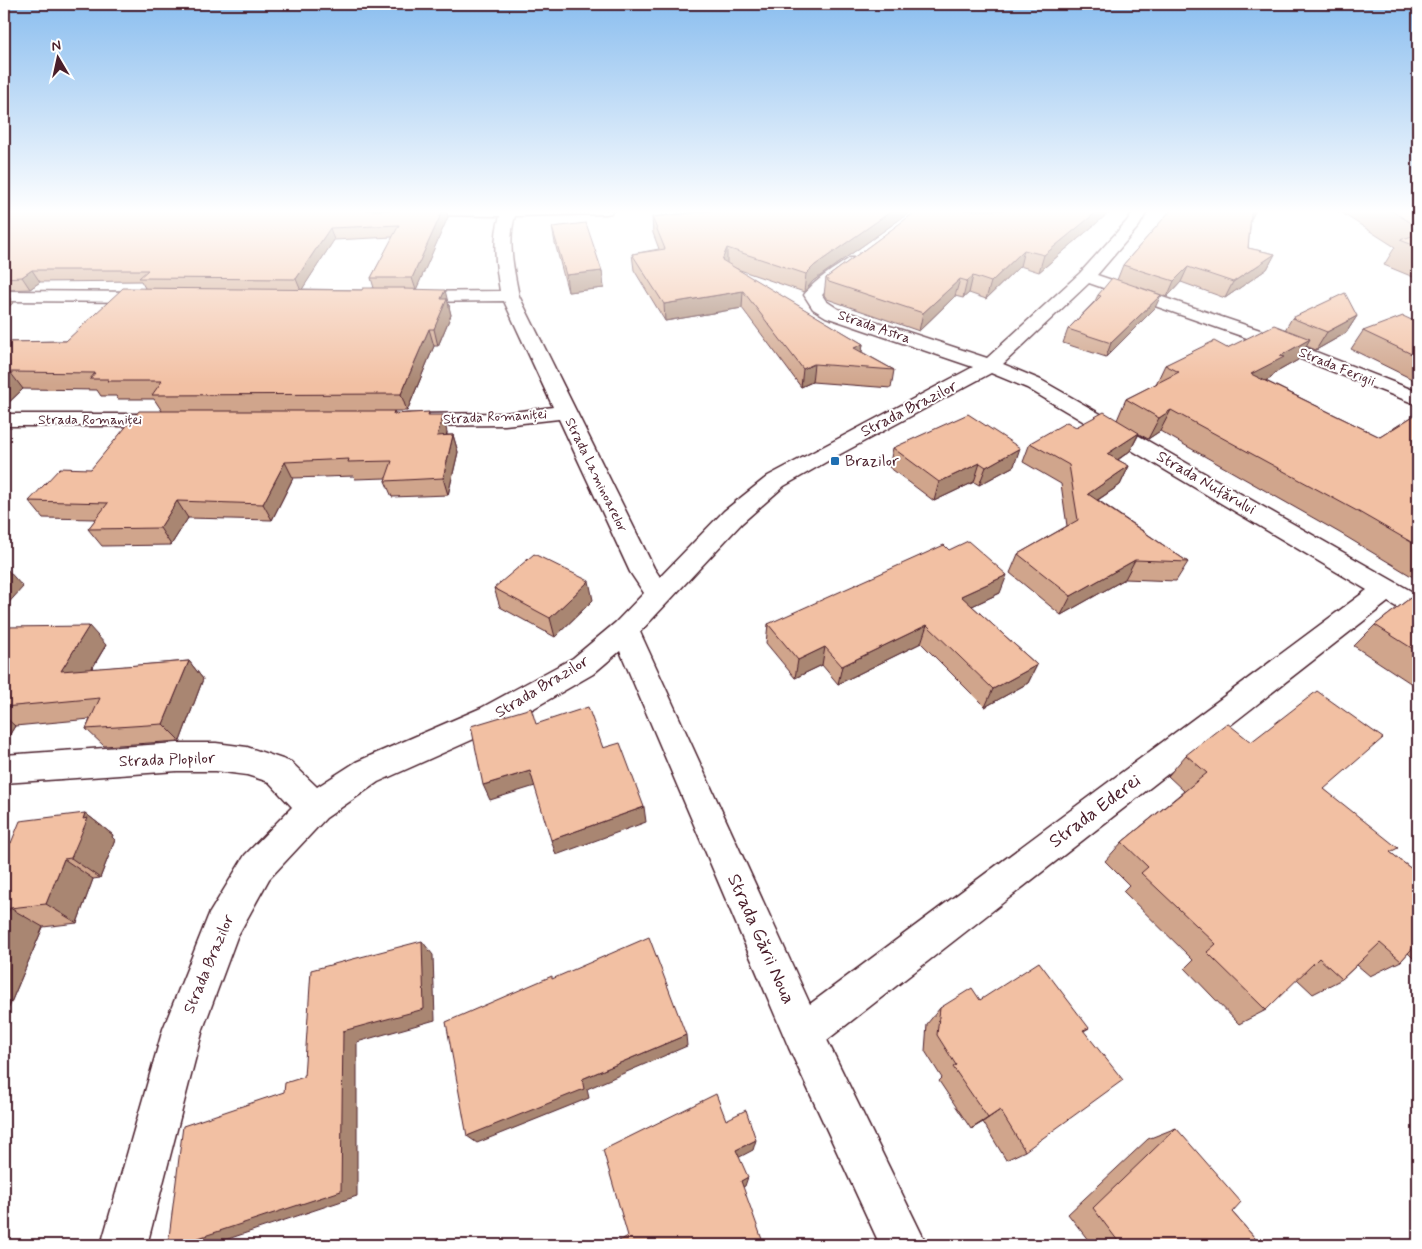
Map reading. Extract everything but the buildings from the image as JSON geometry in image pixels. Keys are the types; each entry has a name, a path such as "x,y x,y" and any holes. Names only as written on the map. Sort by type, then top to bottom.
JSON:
{"street":[{"name":"Strada Laminoarelor","path":"505,268 510,296 643,572 659,595"},
{"name":"Strada Astra","path":"845,268 820,287 813,295 820,305 832,313 990,366"},
{"name":"Strada Brazilor","path":"124,1245 183,1029 222,927 258,867 314,807 367,772 492,717 583,666 625,630 732,517 776,481 824,453 990,366 1093,268"},
{"name":"Strada Ferigii","path":"1086,276 1210,318 1341,367 1418,399"},
{"path":"4,296 170,297"},
{"path":"394,297 510,296"},
{"name":"Strada Nufărului","path":"990,366 1034,384 1418,607"},
{"name":"Strada Romaniței","path":"387,420 505,419 566,412"},
{"name":"Strada Romaniței","path":"4,420 190,420"},
{"name":"Strada Ederei","path":"803,1034 1387,589"},
{"name":"Strada Gării Noua","path":"625,630 803,1034 904,1245"},
{"name":"Strada Plopilor","path":"4,769 177,757 216,757 247,761 280,772 314,807"}],"place":[{"name":"Brazilor","path":"835,461"}]}
